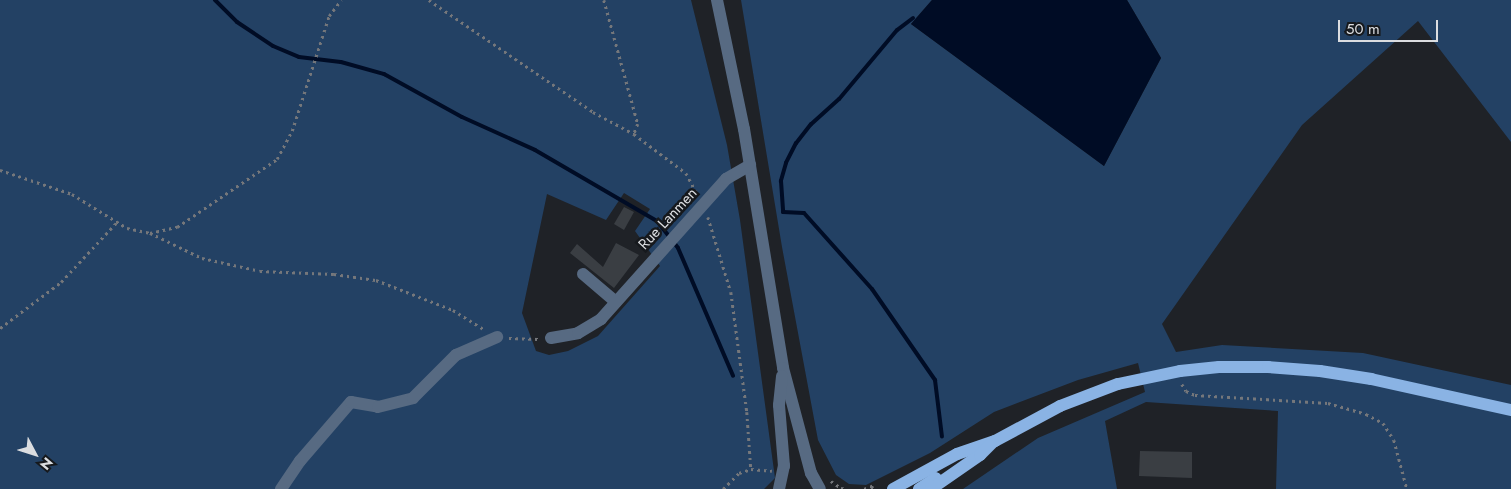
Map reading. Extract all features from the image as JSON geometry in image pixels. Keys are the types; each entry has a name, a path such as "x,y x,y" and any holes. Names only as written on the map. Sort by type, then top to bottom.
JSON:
{"main road":[{"path":"893,489 957,454 995,441 1060,406 1118,384 1180,371 1228,367 1320,371 1371,379 1511,410"},
{"path":"931,489 980,455 995,441"},
{"path":"919,489 960,462 973,448"}],"street":[{"path":"717,0 750,166 784,368 811,473 820,489"},
{"name":"Rue Lanmen","path":"551,338 578,333 601,319 666,244 704,206 726,179 750,166"},
{"path":"583,274 616,302"},
{"path":"281,489 300,461 351,402 378,407 413,398 456,354 497,337"},
{"path":"779,489 784,466 779,406 784,368"}],"path":[{"path":"150,233 177,226 277,159 292,131 329,16 341,0"},
{"path":"429,0 593,112 634,134 686,173 704,206 732,292 747,412 751,468"},
{"path":"604,0 638,124 634,134"},
{"path":"0,170 72,194 127,228 150,233 202,258 250,269 334,274 376,280 453,310 497,337 551,338"},
{"path":"0,328 61,282 117,222"},
{"path":"1180,371 1186,391 1195,395 1328,403 1366,414 1383,423 1394,440 1407,489"},
{"path":"723,489 738,473 751,468 775,472"},
{"path":"828,478 841,488 848,489"},
{"path":"864,489 872,486 873,489"}],"shaded area":[{"path":"0,0 691,0 727,145 740,220 775,478 764,489 0,489","holes":["624,193 650,209 635,231 660,266 598,336 568,351 549,355 536,351 522,313 547,194 606,220"]},
{"path":"741,0 932,0 911,24 1104,166 1161,58 1127,0 1511,0 1511,142 1418,21 1302,125 1162,324 1176,352 1222,345 1363,353 1511,385 1511,489 1276,489 1278,411 1146,402 1105,421 1117,489 963,489 1038,438 1145,392 1138,363 1078,380 994,412 930,453 866,485 849,484 836,475 818,440 782,247"},
{"path":"932,0 1127,0 1161,58 1104,166 911,24"}],"building":[{"path":"624,207 634,212 624,230 614,224"},
{"path":"616,243 639,255 614,288 570,253 577,244 603,267"},
{"path":"1140,451 1192,452 1192,478 1139,476"}],"waterway":[{"path":"215,0 237,22 273,46 299,57 341,62 384,74 462,117 535,150 657,221 678,248 733,376"},
{"path":"913,18 897,30 839,99 811,124 796,143 786,163 781,181 783,212 804,213 872,289 935,380 942,437"}]}
